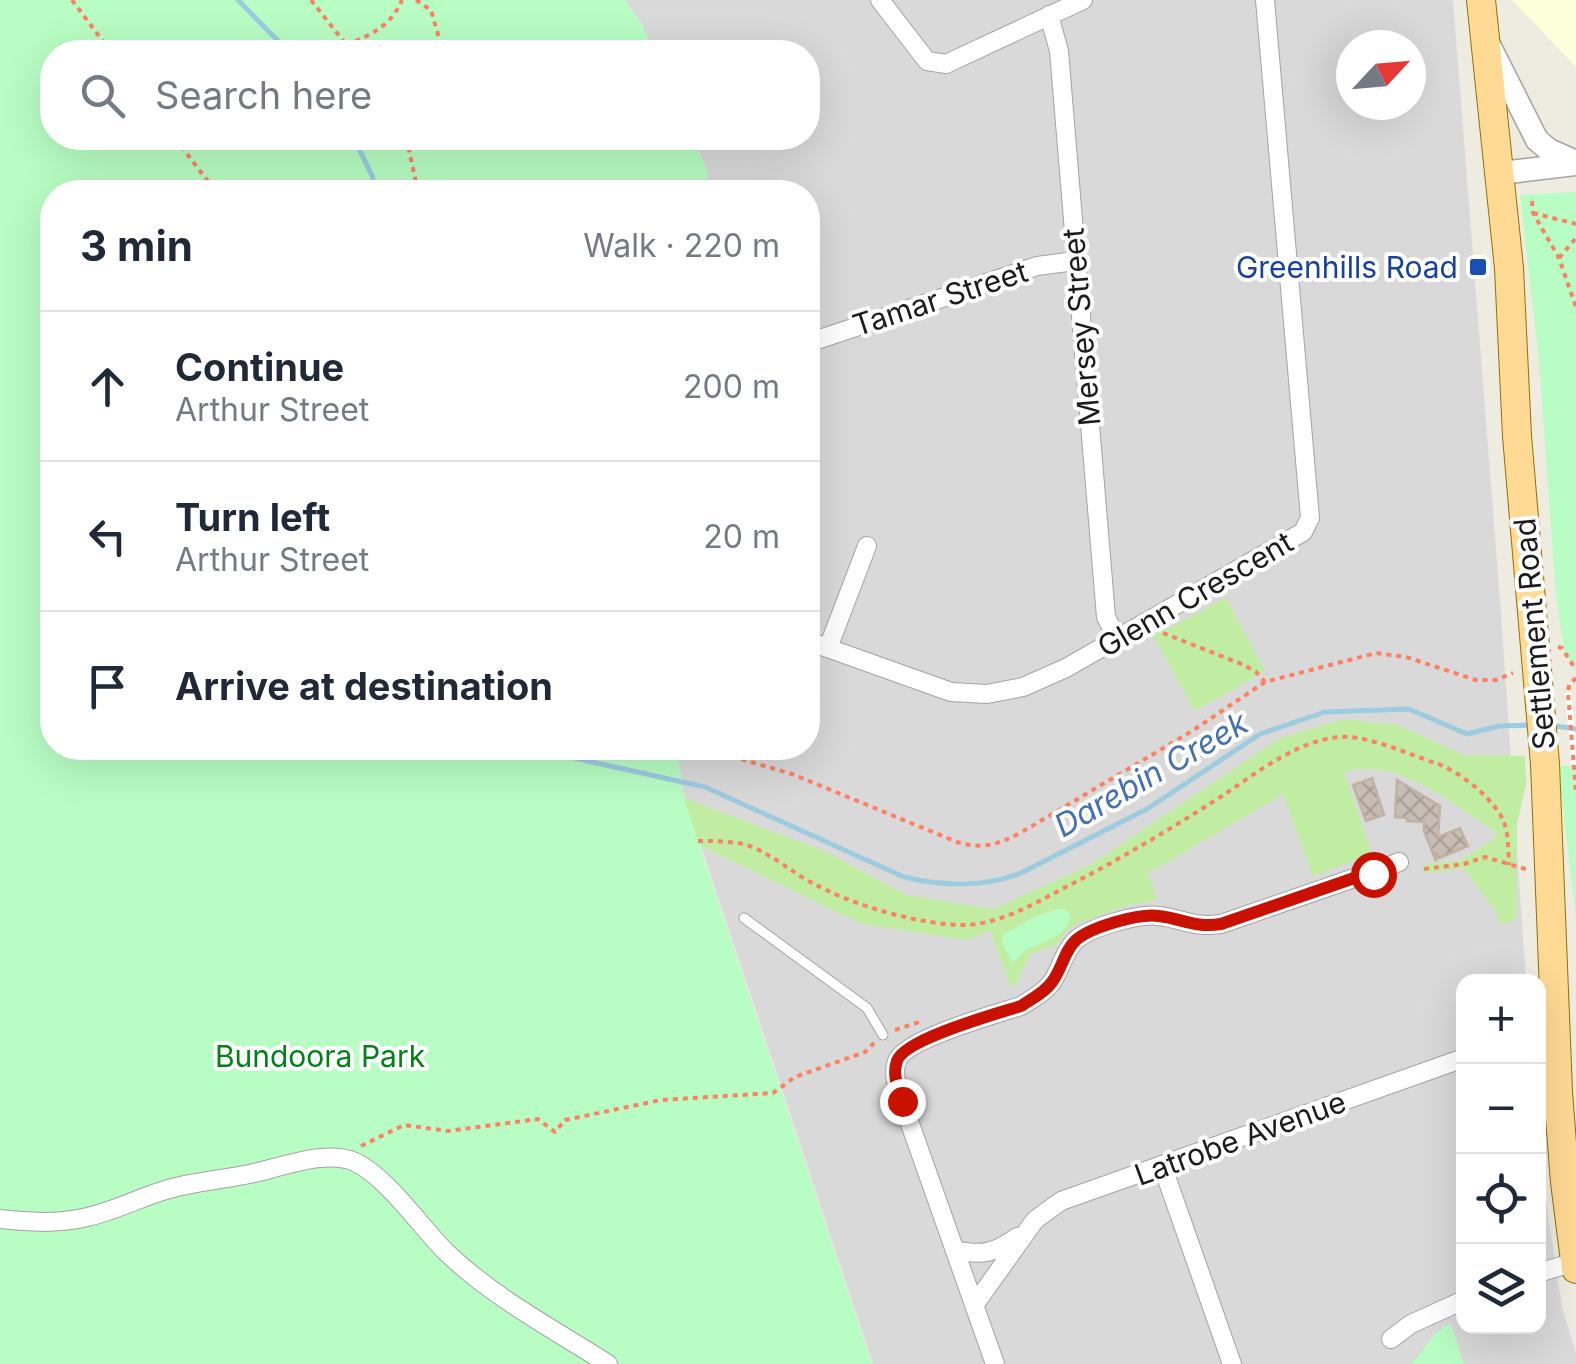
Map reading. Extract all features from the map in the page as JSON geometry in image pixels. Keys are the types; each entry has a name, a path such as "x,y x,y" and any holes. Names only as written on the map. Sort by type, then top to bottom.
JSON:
{"main road":[{"name":"Settlement Road","path":"1481,0 1509,268 1518,454 1545,764 1546,1036 1575,1266"}],"street":[{"path":"880,0 927,61 946,64 1083,0"},
{"name":"Glenn Crescent","path":"820,645 951,692 987,694 1022,687 1066,668 1304,532 1310,518 1265,0"},
{"name":"Mersey Street","path":"1050,16 1058,51 1106,617 1116,638"},
{"path":"1485,37 1538,140 1576,163"},
{"path":"1500,173 1576,163"},
{"name":"Tamar Street","path":"820,338 1037,266 1075,262"},
{"path":"828,648 867,546"},
{"path":"995,1364 896,1080 897,1058 902,1051 918,1041 1021,1006 1052,982 1076,940 1095,930 1149,915 1199,926 1221,924 1399,862"},
{"name":"Latrobe Avenue","path":"974,1304 1026,1232 1043,1212 1061,1201 1456,1061"},
{"path":"0,1219 36,1223 81,1219 169,1189 338,1157 356,1162 376,1176 447,1253 507,1301 608,1364"},
{"path":"1162,1165 1232,1364"},
{"name":"Latrobe Avenue","path":"955,1250 973,1254 993,1251 1026,1232"},
{"path":"1546,1271 1575,1266"},
{"path":"1391,1339 1411,1324 1456,1304"}],"lane":[{"path":"744,918 867,1008 883,1035"}],"path":[{"path":"72,0 102,40"},
{"path":"311,0 342,40"},
{"path":"357,40 380,30 402,0"},
{"path":"416,0 430,10 439,40"},
{"path":"183,150 206,180"},
{"path":"410,150 416,180"},
{"path":"1532,201 1533,213 1559,258 1576,307"},
{"path":"1533,213 1576,224"},
{"path":"1559,258 1576,238"},
{"path":"1567,283 1576,280"},
{"path":"1147,620 1161,632 1244,665 1265,682"},
{"path":"744,760 792,774 915,826 980,847 1000,844 1022,832 1202,725 1265,682 1376,653 1406,656 1476,680 1496,680 1515,672"},
{"path":"1576,678 1568,692 1576,793"},
{"path":"698,841 746,845 820,888 894,914 962,925 983,922 1024,909 1100,869 1300,750 1321,741 1356,738 1446,767 1467,780 1504,822 1509,865"},
{"path":"1424,868 1464,864 1485,857 1548,877"},
{"path":"338,1157 404,1125 448,1131 538,1119 556,1132 565,1120 661,1100 773,1094 796,1077 865,1052 883,1035 923,1020"}],"shaded area":[{"path":"625,0 1453,0 1526,974 1456,974 1456,1334 1546,1334 1546,1200 1562,1308 1576,1364 873,1364 683,792 679,760 820,760 820,180 707,180 708,172 698,150 820,150 820,40 649,40"},
{"path":"1512,0 1576,0 1576,67"}],"green space":[{"name":"Bundoora Park","path":"0,0 625,0 649,40 40,40 40,150 698,150 708,172 707,180 40,180 40,760 679,760 684,798 872,1364 0,1364"},
{"path":"1576,192 1576,670 1564,651 1556,596 1539,361 1520,195"},
{"path":"1226,598 1265,671 1195,711 1153,636"},
{"path":"1344,719 1398,725 1464,755 1525,756 1526,784 1517,824 1516,919 1500,925 1495,910 1463,868 1425,873 1423,864 1459,861 1497,833 1425,786 1385,771 1365,769 1344,772 1372,854 1313,876 1283,794 1147,871 1157,900 1077,923 1057,944 1030,954 1016,984 1010,986 990,930 968,940 862,924 699,845 684,798 822,850 906,895 993,909 1090,865 1280,738"},
{"path":"1558,766 1576,766 1576,918"},
{"path":"1060,909 1067,910 1071,918 1064,930 1027,950 1013,963 1002,944 1003,935"},
{"path":"1451,1324 1464,1364 1410,1364 1437,1332"}],"pier":[{"path":"1571,692 1576,741 1576,769 1572,770 1565,693"}],"building":[{"path":"1372,778 1384,815 1366,821 1353,785"},
{"path":"1397,780 1440,806 1438,837 1460,828 1468,846 1439,858 1437,853 1436,861 1424,822 1395,817"}],"waterway":[{"name":"Darebin Creek","path":"238,0 277,40"},
{"name":"Darebin Creek","path":"360,150 372,180"},
{"name":"Darebin Creek","path":"583,760 705,787 904,877 964,884 994,881 1023,872 1147,809 1260,734 1325,712 1409,709 1467,734 1499,726 1533,725"},
{"name":"Darebin Creek","path":"1549,725 1576,729"}],"place":[{"name":"Greenhills Road","path":"1478,267"}],"route":[{"path":"902,1101 895,1068 902,1051 918,1041 1021,1006 1052,982 1070,947 1085,934 1149,915 1199,926 1221,924 1373,874"}]}
